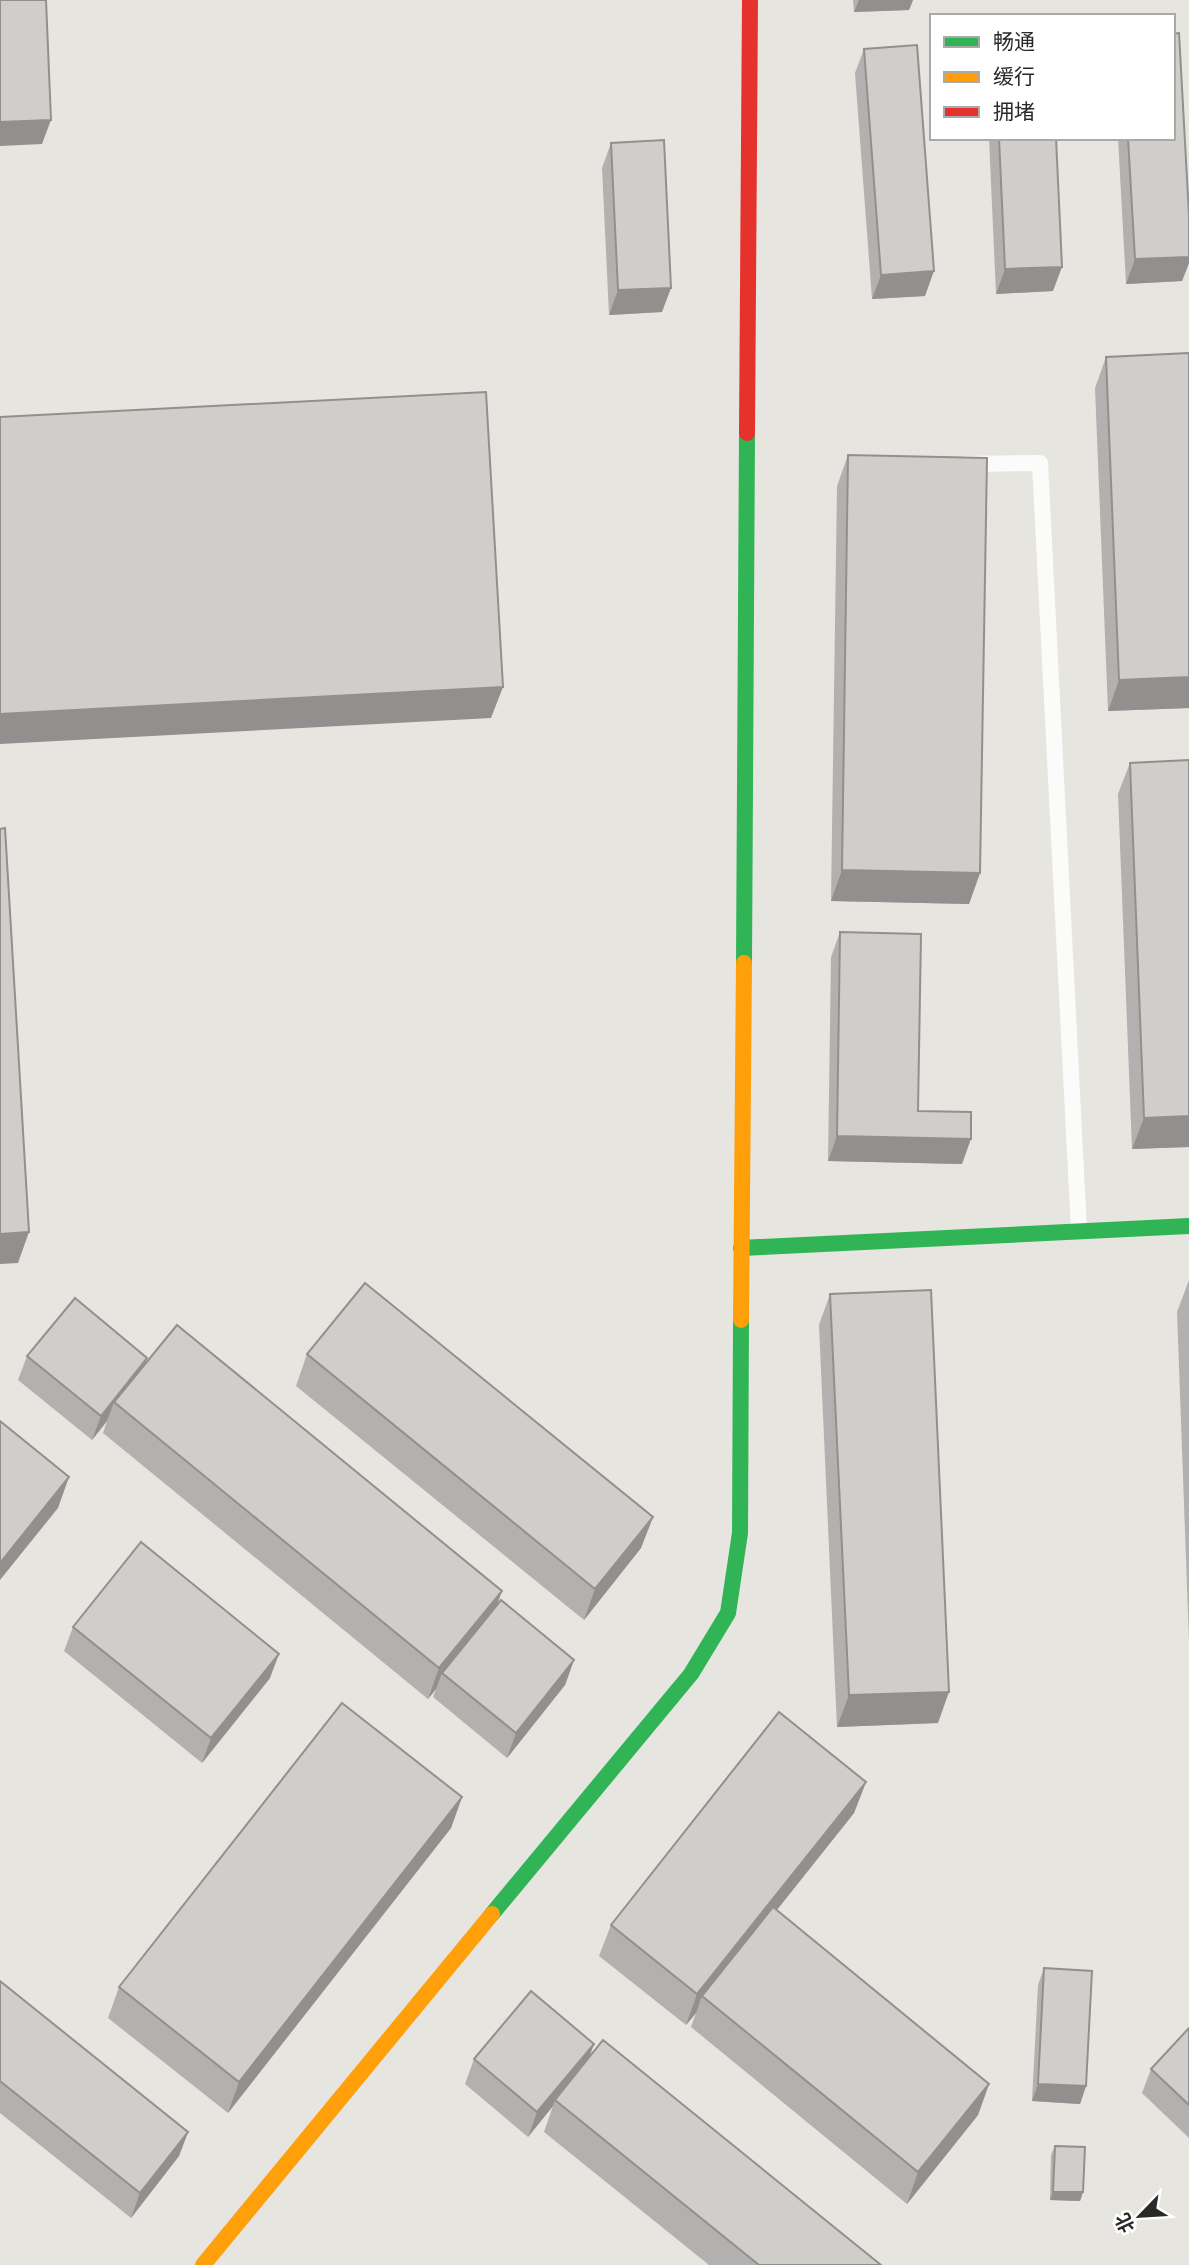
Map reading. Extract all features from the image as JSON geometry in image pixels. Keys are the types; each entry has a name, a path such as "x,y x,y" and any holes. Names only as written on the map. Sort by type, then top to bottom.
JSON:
{"street":[{"path":"204,2265 691,1674 728,1613 740,1534 750,0"},
{"path":"740,1248 1189,1226"}],"lane":[{"path":"943,464 1040,463 1079,1231"}],"building":[{"path":"0,0 46,0 51,120 0,122"},
{"path":"1179,33 1189,257 1135,259 1128,140 1175,140 1175,34"},
{"path":"917,45 934,271 881,275 864,49"},
{"path":"664,140 671,288 618,290 611,143"},
{"path":"999,140 1056,140 1062,267 1005,269"},
{"path":"1189,353 1189,677 1119,680 1106,357"},
{"path":"486,392 503,687 0,714 0,417"},
{"path":"848,455 987,458 980,873 842,870"},
{"path":"1189,760 1189,1116 1144,1118 1130,763"},
{"path":"5,828 29,1232 0,1234 0,829"},
{"path":"840,932 921,934 918,1111 971,1112 971,1139 837,1136"},
{"path":"365,1283 653,1517 595,1589 307,1354"},
{"path":"931,1290 949,1692 849,1695 830,1294"},
{"path":"75,1298 147,1358 101,1416 27,1356"},
{"path":"177,1325 502,1591 439,1668 114,1402"},
{"path":"0,1421 69,1477 0,1563"},
{"path":"141,1542 279,1654 211,1738 73,1627"},
{"path":"501,1600 574,1660 516,1733 442,1673"},
{"path":"342,1703 462,1797 239,2082 119,1987"},
{"path":"779,1712 866,1782 697,1994 611,1925"},
{"path":"773,1907 989,2084 918,2172 702,1996"},
{"path":"1044,1968 1092,1971 1086,2086 1038,2084"},
{"path":"0,1981 188,2132 140,2193 0,2081"},
{"path":"531,1991 594,2044 537,2112 474,2059"},
{"path":"1189,2028 1189,2105 1151,2069"},
{"path":"603,2040 881,2265 759,2265 555,2100"},
{"path":"1055,2146 1085,2147 1083,2192 1053,2192"}],"traffic: fast":[{"path":"744,963 747,433"},
{"path":"741,1248 1189,1226"},
{"path":"492,1914 691,1674 728,1613 740,1533 741,1320"}],"traffic: slow":[{"path":"741,1320 744,963"},
{"path":"203,2265 492,1914"}],"traffic: jam":[{"path":"747,433 750,0"}]}
